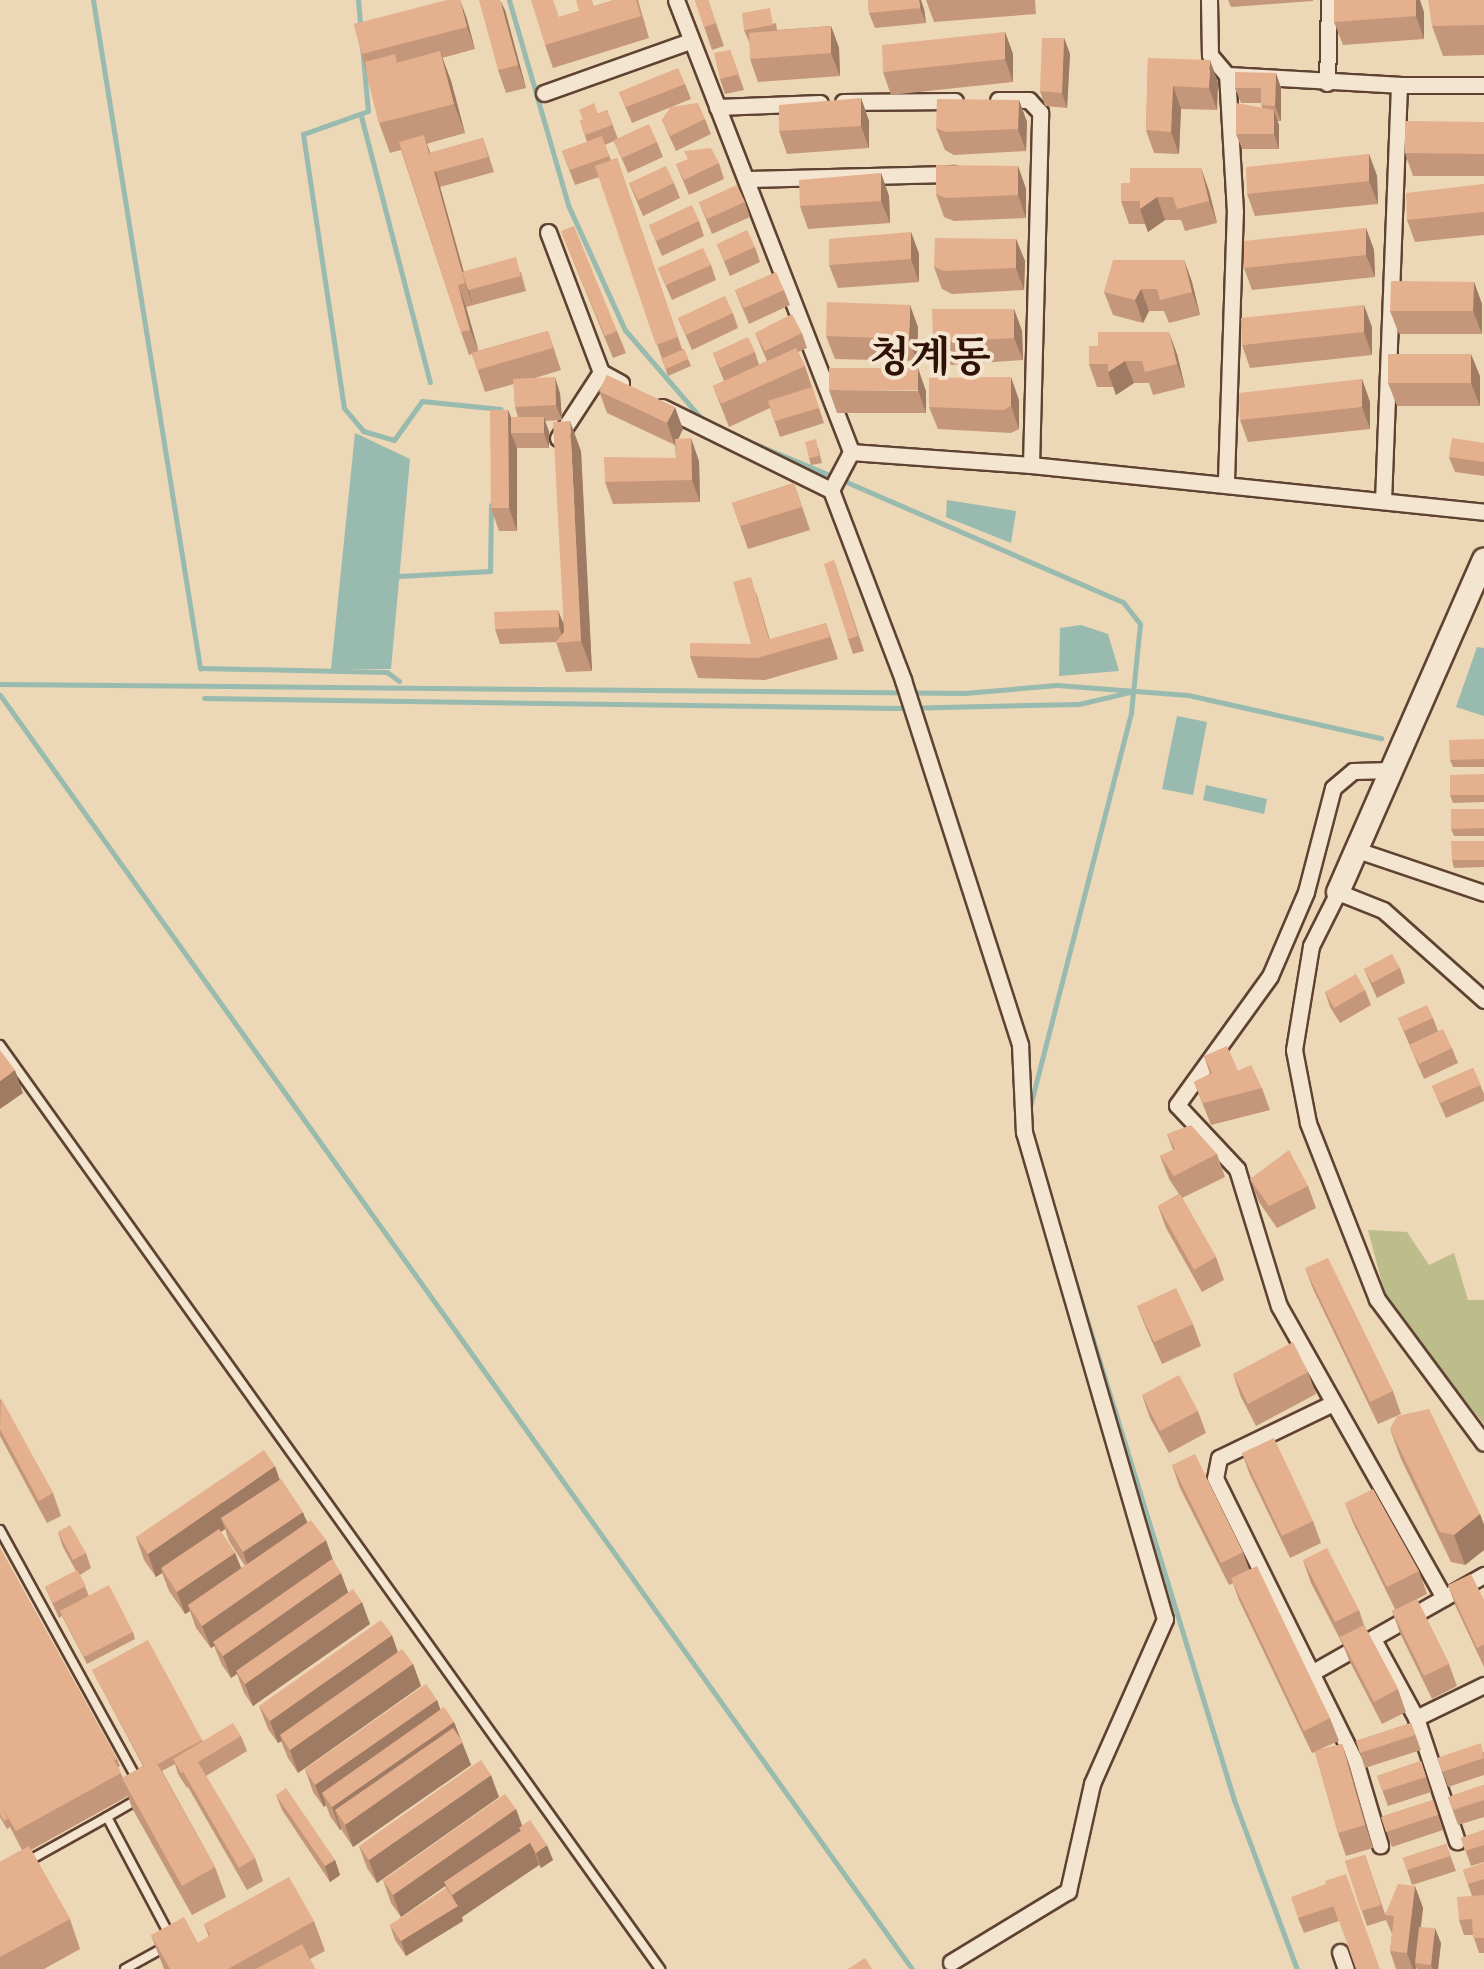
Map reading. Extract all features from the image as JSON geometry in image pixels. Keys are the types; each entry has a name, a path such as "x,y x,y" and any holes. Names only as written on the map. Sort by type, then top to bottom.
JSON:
{"street":[{"path":"676,0 852,452"},
{"path":"1209,0 1210,56 1228,75 1234,232 1226,480"},
{"path":"1328,82 1329,0"},
{"path":"544,93 690,41"},
{"path":"1228,75 1484,86"},
{"path":"1384,496 1399,85"},
{"path":"717,107 1029,100 1040,112 1031,465"},
{"path":"1021,172 1041,171"},
{"path":"746,179 982,173"},
{"path":"548,232 602,372 835,482 1020,1045 1024,1132 1165,1619 1092,1784 1068,1891 951,1962"},
{"path":"556,441 602,372"},
{"path":"852,452 1226,480 1384,496 1484,512"},
{"path":"835,482 852,452"},
{"path":"1484,560 1426,676 1360,852 1311,946 1296,1017 1300,1099 1377,1300 1484,1443"},
{"path":"1393,770 1353,770 1333,788 1306,892 1270,976 1177,1104 1243,1181 1279,1306 1329,1405 1444,1598"},
{"path":"1360,852 1484,893"},
{"path":"1338,892 1383,910 1484,1000"},
{"path":"1329,1405 1219,1458 1214,1478 1314,1672 1380,1846"},
{"path":"1314,1672 1484,1575"},
{"path":"1373,1638 1416,1718 1456,1841"},
{"path":"1416,1718 1484,1685"},
{"path":"1340,1952 1346,1969"}],"lane":[{"path":"0,1045 660,1969"},
{"path":"0,1530 146,1795 8,1873"},
{"path":"107,1817 174,1942 125,1969"}],"green space":[{"path":"1368,1230 1407,1232 1429,1265 1454,1253 1468,1300 1484,1300 1484,1424 1387,1302"}],"water":[{"path":"355,433 410,459 391,669 331,669"},
{"path":"947,500 1016,511 1011,543 946,517"},
{"path":"1081,625 1108,634 1119,671 1059,676 1060,628"},
{"path":"1477,647 1484,648 1484,716 1456,707"},
{"path":"1177,716 1207,722 1193,795 1162,789"},
{"path":"1206,785 1267,799 1264,814 1203,800"}],"building":[{"path":"460,0 467,27 362,54 354,24"},
{"path":"479,0 500,0 518,65 498,70"},
{"path":"531,0 553,0 559,17 579,11 576,0 592,0 594,7 614,0 636,0 641,16 545,45"},
{"path":"695,0 708,0 716,23 704,27"},
{"path":"868,0 919,0 920,8 869,13"},
{"path":"1334,0 1416,0 1416,16 1334,22"},
{"path":"1428,0 1484,0 1484,25 1432,26"},
{"path":"770,8 773,25 744,30 742,13"},
{"path":"831,26 831,53 750,59 749,33"},
{"path":"1005,32 1005,59 883,72 882,45"},
{"path":"1042,38 1064,38 1062,93 1040,91"},
{"path":"730,50 739,74 720,79 714,53"},
{"path":"440,51 454,104 379,123 366,71"},
{"path":"395,54 397,63 367,71 365,62"},
{"path":"1148,58 1210,60 1209,88 1173,86 1171,132 1146,130"},
{"path":"678,68 685,84 626,107 619,92"},
{"path":"1235,72 1276,73 1275,106 1261,105 1261,88 1235,88"},
{"path":"861,98 861,126 779,131 779,105"},
{"path":"937,99 1019,100 1018,129 946,132 936,128"},
{"path":"594,103 598,114 583,120 579,110"},
{"path":"698,103 705,119 670,136 662,120 671,107"},
{"path":"1236,103 1274,110 1274,134 1236,134"},
{"path":"607,110 612,125 585,135 580,121"},
{"path":"1405,121 1484,122 1484,154 1405,153"},
{"path":"649,124 657,142 622,158 614,140"},
{"path":"424,135 465,283 458,285 470,330 461,332 399,142"},
{"path":"602,136 609,156 570,170 562,151"},
{"path":"483,138 488,157 434,172 429,153"},
{"path":"711,148 719,163 684,180 676,164 688,159 684,151"},
{"path":"1369,154 1369,181 1247,194 1246,167"},
{"path":"617,158 678,337 656,345 595,166"},
{"path":"936,165 1018,166 1018,195 946,198 936,194"},
{"path":"666,166 674,183 638,200 629,183"},
{"path":"1130,168 1201,168 1209,201 1177,209 1173,197 1157,197 1140,209 1140,201 1121,201 1121,183 1130,183"},
{"path":"881,173 881,201 800,206 799,180"},
{"path":"1484,184 1484,212 1407,220 1406,193"},
{"path":"737,185 745,202 707,219 699,202"},
{"path":"692,205 699,221 656,241 649,225"},
{"path":"574,226 617,331 605,336 561,231"},
{"path":"1366,228 1366,255 1244,268 1244,241"},
{"path":"747,230 755,247 724,261 717,244"},
{"path":"911,232 911,259 829,265 829,239"},
{"path":"935,238 1016,239 1016,268 944,271 934,267"},
{"path":"703,248 711,265 666,285 658,268"},
{"path":"516,257 521,276 468,290 462,272"},
{"path":"1113,260 1184,260 1192,292 1160,300 1157,289 1141,289 1135,300 1104,292"},
{"path":"776,272 784,290 744,308 735,290"},
{"path":"1391,281 1474,282 1473,311 1390,311"},
{"path":"725,296 733,313 686,335 678,318"},
{"path":"827,302 910,305 909,339 826,336"},
{"path":"1364,305 1364,332 1242,345 1241,318"},
{"path":"932,309 1014,309 1014,338 942,342 933,338"},
{"path":"792,314 802,333 765,351 755,333"},
{"path":"548,331 553,348 477,370 472,353"},
{"path":"1098,332 1169,332 1177,364 1145,372 1142,361 1125,361 1108,372 1108,364 1089,364 1089,346 1098,346"},
{"path":"748,337 755,352 720,368 713,353"},
{"path":"796,348 805,366 721,404 713,386"},
{"path":"684,349 688,359 666,369 661,359"},
{"path":"1388,354 1471,354 1471,383 1388,383"},
{"path":"829,368 918,368 918,390 829,390"},
{"path":"607,375 675,407 667,423 599,391"},
{"path":"555,377 556,405 515,407 513,379"},
{"path":"1011,377 1011,406 1003,410 929,407 929,378"},
{"path":"1362,379 1362,407 1240,420 1239,393"},
{"path":"812,387 819,408 775,421 768,401"},
{"path":"490,410 508,410 509,508 491,508"},
{"path":"511,417 544,417 544,433 511,433"},
{"path":"570,421 581,641 555,643 564,632 553,422"},
{"path":"691,438 692,480 605,482 604,457 676,458 675,439"},
{"path":"1452,438 1484,443 1484,462 1449,457"},
{"path":"816,439 819,456 809,458 805,442"},
{"path":"794,483 802,507 740,526 732,503"},
{"path":"834,560 858,636 848,639 824,564"},
{"path":"751,577 769,640 753,644 733,582"},
{"path":"558,610 559,627 495,629 494,612"},
{"path":"826,623 830,637 757,658 690,656 690,643 753,644"},
{"path":"1484,739 1484,759 1450,760 1449,740"},
{"path":"1484,774 1484,795 1450,795 1450,775"},
{"path":"1451,809 1484,809 1484,828 1451,829"},
{"path":"1451,841 1484,841 1484,860 1452,860"},
{"path":"1392,954 1400,968 1372,983 1364,969"},
{"path":"1356,974 1365,990 1334,1008 1325,992"},
{"path":"1427,1005 1433,1018 1404,1031 1398,1018"},
{"path":"1443,1029 1452,1048 1419,1064 1409,1045"},
{"path":"1227,1046 1238,1071 1251,1065 1262,1088 1203,1103 1194,1082 1212,1073 1204,1056"},
{"path":"0,1050 15,1070 0,1081"},
{"path":"1473,1068 1481,1085 1440,1103 1432,1086"},
{"path":"1191,1125 1217,1154 1174,1176 1160,1156 1175,1149 1167,1134"},
{"path":"1289,1150 1308,1186 1269,1206 1250,1179"},
{"path":"1180,1194 1216,1257 1194,1270 1158,1206"},
{"path":"1328,1258 1393,1391 1370,1402 1305,1268"},
{"path":"1176,1288 1193,1324 1154,1342 1137,1306"},
{"path":"1293,1342 1308,1372 1248,1404 1233,1374"},
{"path":"1179,1375 1198,1411 1160,1431 1142,1395"},
{"path":"1,1398 53,1493 39,1501 0,1429"},
{"path":"1429,1409 1480,1514 1454,1535 1440,1532 1390,1429 1397,1416"},
{"path":"1274,1438 1313,1521 1282,1536 1242,1453"},
{"path":"264,1450 275,1466 148,1554 136,1537"},
{"path":"1195,1454 1243,1552 1221,1563 1172,1465"},
{"path":"281,1479 303,1512 243,1552 221,1518"},
{"path":"1373,1489 1419,1571 1387,1587 1345,1503"},
{"path":"311,1520 326,1540 202,1626 188,1605"},
{"path":"70,1525 86,1553 73,1560 58,1532"},
{"path":"219,1529 235,1553 177,1592 161,1568"},
{"path":"0,1548 117,1759 109,1752 4,1811 8,1819 4,1821 0,1814"},
{"path":"1327,1548 1359,1610 1335,1622 1303,1560"},
{"path":"332,1559 341,1573 223,1656 213,1642"},
{"path":"1257,1566 1330,1718 1304,1731 1231,1578"},
{"path":"77,1570 86,1586 53,1603 45,1587"},
{"path":"1471,1574 1484,1600 1484,1644 1477,1648 1448,1585"},
{"path":"109,1585 133,1632 84,1657 60,1611"},
{"path":"353,1589 362,1602 245,1684 236,1671"},
{"path":"1417,1599 1449,1664 1424,1676 1392,1611"},
{"path":"381,1620 392,1635 270,1721 259,1706"},
{"path":"1364,1625 1398,1689 1374,1702 1340,1637"},
{"path":"148,1640 202,1740 158,1764 155,1760 144,1766 92,1670"},
{"path":"402,1649 413,1664 290,1750 280,1735"},
{"path":"426,1684 437,1700 315,1785 305,1769"},
{"path":"444,1707 454,1722 332,1807 322,1793"},
{"path":"233,1723 241,1736 181,1768 181,1773 173,1759"},
{"path":"1411,1723 1415,1735 1360,1753 1356,1741"},
{"path":"453,1728 463,1742 345,1825 335,1810"},
{"path":"1481,1743 1484,1758 1442,1772 1437,1758"},
{"path":"1342,1744 1365,1825 1338,1833 1315,1751"},
{"path":"109,1752 121,1773 16,1831 4,1811"},
{"path":"196,1759 255,1858 239,1868 181,1768"},
{"path":"155,1760 215,1867 182,1886 122,1778"},
{"path":"481,1760 491,1775 369,1860 359,1846"},
{"path":"1421,1761 1426,1777 1382,1791 1377,1776"},
{"path":"1484,1785 1484,1800 1453,1810 1448,1797"},
{"path":"286,1788 335,1860 325,1866 276,1795"},
{"path":"505,1794 516,1809 393,1895 383,1880"},
{"path":"1433,1800 1438,1815 1386,1832 1381,1817"},
{"path":"530,1820 547,1845 536,1853 519,1828"},
{"path":"522,1830 531,1842 452,1895 444,1882"},
{"path":"1484,1830 1484,1845 1465,1851 1461,1838"},
{"path":"1446,1844 1450,1856 1407,1870 1403,1858"},
{"path":"29,1846 70,1919 0,1957 0,1862"},
{"path":"1365,1855 1381,1905 1361,1911 1345,1861"},
{"path":"1484,1863 1484,1879 1468,1884 1463,1870"},
{"path":"1346,1874 1380,1969 1356,1969 1325,1881"},
{"path":"289,1877 314,1921 228,1969 170,1969 151,1935 184,1917 198,1943 210,1935 204,1924"},
{"path":"1326,1884 1334,1906 1298,1918 1291,1897"},
{"path":"1398,1884 1415,1886 1407,1953 1390,1951 1394,1916 1385,1915"},
{"path":"446,1888 458,1906 401,1941 390,1925"},
{"path":"1484,1895 1484,1938 1473,1938 1472,1919 1459,1920 1457,1897"},
{"path":"1419,1927 1435,1928 1431,1965 1415,1963"},
{"path":"302,1944 315,1969 256,1969"},
{"path":"865,1958 872,1969 848,1969"}],"waterway":[{"path":"93,0 200,668 387,672 399,681"},
{"path":"358,0 368,111 303,134 344,408 363,431 394,440 422,401 501,409"},
{"path":"509,0 568,205 625,330 700,417"},
{"path":"361,116 430,382"},
{"path":"736,436 832,476"},
{"path":"842,480 1123,602 1140,624 1131,713 1030,1105"},
{"path":"399,576 490,571 491,505"},
{"path":"0,684 965,693 1057,685 1188,695 1381,738"},
{"path":"204,698 898,708 1079,704 1130,692"},
{"path":"0,695 912,1969"},
{"path":"1067,1255 1234,1800 1297,1969"}],"district":[{"name":"청계동","path":"930,361"}]}
